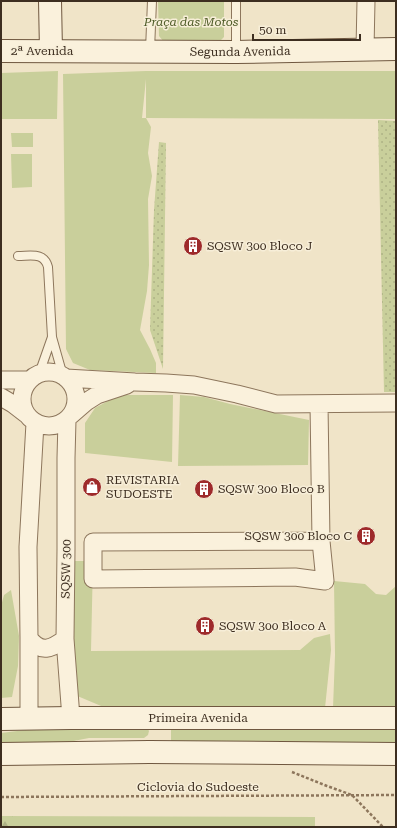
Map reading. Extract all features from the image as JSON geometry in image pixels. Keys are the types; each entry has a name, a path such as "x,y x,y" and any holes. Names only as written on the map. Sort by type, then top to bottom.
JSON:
{"main road":[{"path":"50,1 52,51"},
{"name":"Segunda Avenida","path":"83,51 236,52 396,49"},
{"name":"2ª Avenida","path":"1,51 83,51"},
{"path":"149,752 160,741 158,726 154,718"},
{"name":"Primeira Avenida","path":"1,719 396,718"},
{"path":"1,754 149,752 396,754"}],"street":[{"path":"365,49 366,1"},
{"path":"1,380 34,377 47,372 55,373 64,377 194,385 276,404 396,403"},
{"path":"29,719 28,547 31,418 22,405 22,396 25,387 34,377"},
{"path":"64,377 72,386 76,395 76,406 69,417"},
{"path":"1,397 43,426 52,426 60,424 86,402 97,395 135,382"},
{"path":"319,404 321,542 325,580 295,578 93,579 93,542 321,542"},
{"name":"SQSW 300","path":"69,417 66,458 65,639 71,718"},
{"path":"29,638 33,643 45,648 52,648 65,639"}],"lane":[{"path":"150,51 152,1"},
{"path":"236,1 236,52"},
{"path":"18,256 41,257 47,262 52,337 64,377"},
{"path":"34,377 52,337"}],"path":[{"path":"278,754 280,768 352,795 384,827"},
{"name":"Ciclovia do Sudoeste","path":"1,797 396,795"}],"green space":[{"name":"Praça das Motos","path":"158,1 224,1 224,37 218,43 164,42 159,36"},
{"path":"58,71 57,119 1,119 1,73"},
{"path":"146,71 396,71 396,119 146,118 151,127 148,153 152,176 148,199 149,265 147,291 140,330 156,363 156,373 90,370 73,363 66,349 63,74","holes":["146,79 146,118 142,118"]},
{"path":"378,120 396,121 396,392 384,392"},
{"path":"11,133 33,133 33,147 12,147"},
{"path":"159,142 166,143 163,369 150,330 154,210"},
{"path":"11,154 32,154 32,187 12,188"},
{"path":"119,395 173,395 172,462 85,453 85,423 95,408"},
{"path":"180,395 204,397 230,404 309,420 308,465 178,466"},
{"path":"74,561 93,561 91,651 300,650 314,638 330,634 331,650 325,708 113,711 75,695"},
{"path":"334,581 365,584 376,594 386,595 396,586 396,708 333,708 335,655"},
{"path":"11,590 19,636 18,666 12,697 1,698 1,606 4,595"},
{"path":"49,727 148,729 149,731 148,735 144,738 89,738 63,743 1,745 1,733"},
{"path":"171,727 396,728 396,746 171,746"},
{"path":"1,816 315,817 315,827 1,827"},
{"path":"1,816 13,816 12,827 1,827"}],"place":[{"name":"SQSW 300 Bloco J","path":"193,246"},
{"name":"REVISTARIA SUDOESTE","path":"92,487"},
{"name":"SQSW 300 Bloco B","path":"204,489"},
{"name":"SQSW 300 Bloco C","path":"366,536"},
{"name":"SQSW 300 Bloco A","path":"205,626"}]}
